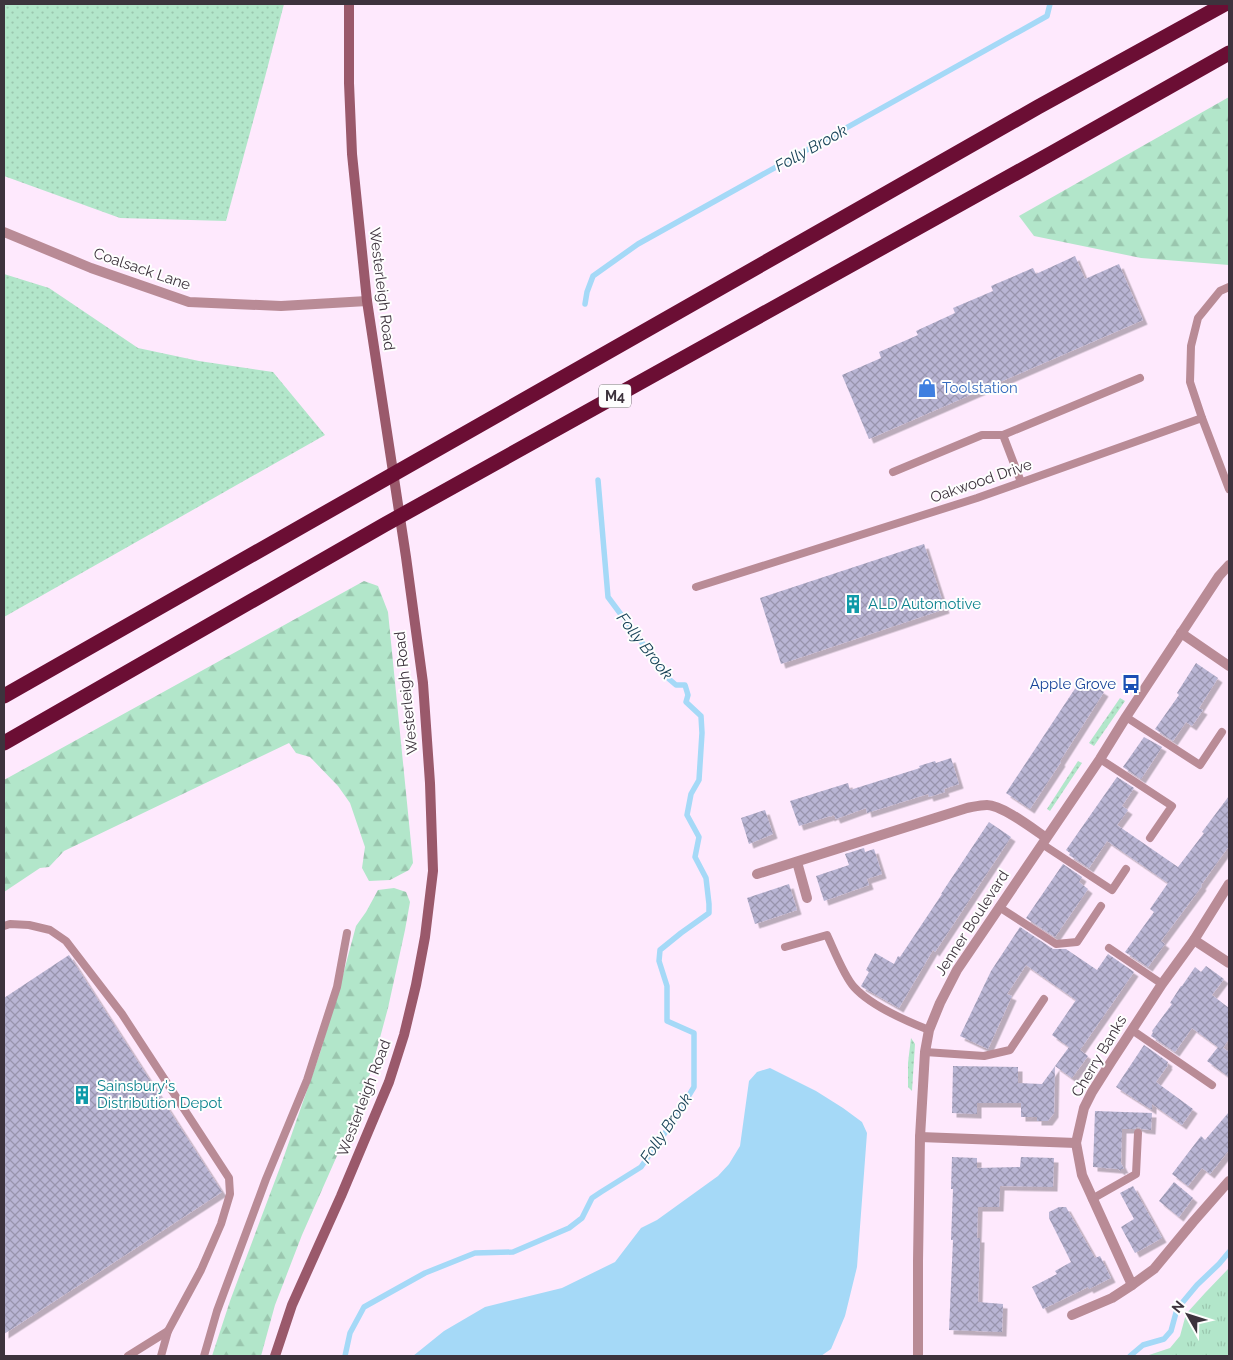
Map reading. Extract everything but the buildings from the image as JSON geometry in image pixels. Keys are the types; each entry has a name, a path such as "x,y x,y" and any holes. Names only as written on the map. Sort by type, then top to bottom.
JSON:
{"highway":[{"path":"4,696 1021,117 1225,4"},
{"name":"M4","path":"4,743 384,525 1229,53"}],"street":[{"name":"Westerleigh Road","path":"275,1356 292,1305 389,1082 404,1035 416,984 425,937 433,871 430,783 423,683 367,301 352,154 349,83 350,4"},
{"name":"Coalsack Lane","path":"4,232 91,268 189,302 281,306 367,301"},
{"name":"Jenner Boulevard","path":"918,1356 920,1137 925,1052 929,1030 940,1002 957,970 1100,759 1219,576 1229,565"},
{"path":"1181,633 1229,666"},
{"path":"757,874 967,808 988,805 1001,809 1031,827 1044,840"},
{"path":"797,862 807,898"},
{"name":"Cherry Banks","path":"1076,1143 1084,1108 1102,1077 1162,984 1194,940 1229,884"},
{"path":"1194,940 1229,962"},
{"path":"920,1137 1076,1143 1082,1175 1132,1285"},
{"path":"1072,1315 1112,1298 1154,1269 1229,1181"}],"lane":[{"path":"1229,286 1220,291 1198,318 1191,346 1190,382 1229,488"},
{"path":"893,472 982,435 1003,435 1140,378"},
{"name":"Oakwood Drive","path":"696,587 940,510 1202,418"},
{"path":"1003,435 1021,482"},
{"path":"1126,717 1200,765 1222,732"},
{"path":"1100,759 1172,806 1150,838"},
{"path":"1044,840 1112,890 1126,870"},
{"path":"999,907 1056,944 1077,942 1101,906"},
{"path":"4,926 10,924 29,925 50,930 66,941 122,1014 228,1178 230,1194 221,1224 201,1270 168,1331 160,1356"},
{"path":"204,1356 217,1311 266,1179 310,1072 337,987 347,933"},
{"path":"785,948 827,935 854,987 875,1004 911,1023 929,1030"},
{"path":"1109,948 1162,984"},
{"path":"925,1052 984,1056 1010,1050 1044,999"},
{"path":"1132,1030 1212,1085"},
{"path":"1092,1199 1136,1174 1138,1133"},
{"path":"128,1356 168,1331"}],"green space":[{"path":"4,4 284,4 226,221 120,218 4,176"},
{"path":"1229,97 1229,265 1141,258 1034,236 1019,216"},
{"path":"4,274 49,288 138,348 199,361 273,372 325,435 4,617"},
{"path":"364,581 378,586 388,612 413,863 409,870 390,880 369,881 362,868 365,847 350,803 338,786 310,757 296,753 289,743 64,851 49,867 40,868 4,892 4,780"},
{"path":"1120,698 1125,701 1094,746 1089,743"},
{"path":"1078,761 1082,763 1050,811 1047,809"},
{"path":"394,888 406,892 410,902 388,1008 371,1071 340,1149 302,1235 275,1305 261,1356 212,1356 230,1301 320,1053 356,926 378,890"},
{"path":"911,1038 915,1044 912,1091 908,1087"},
{"path":"1229,1268 1229,1356 1146,1356 1170,1348 1180,1336 1186,1314"}],"water":[{"path":"770,1068 816,1091 843,1108 862,1122 867,1133 857,1267 845,1316 831,1349 821,1356 413,1356 444,1331 485,1307 562,1288 615,1262 641,1228 657,1220 718,1176 729,1164 740,1146 749,1081 757,1072"}],"waterway":[{"name":"Folly Brook","path":"585,304 593,276 638,244 1047,16 1050,4"},
{"name":"Folly Brook","path":"345,1356 350,1333 364,1307 425,1273 475,1253 513,1252 569,1228 582,1218 592,1198 641,1167 674,1120 694,1087 694,1033 667,1021 667,986 659,961 660,950 709,913 706,878 695,857 699,837 687,815 691,794 699,780 702,733 701,716 686,702 688,695 685,685 676,685 669,679 608,597 598,480"},
{"path":"1130,1356 1143,1345 1164,1339 1171,1331 1177,1309 1229,1252"}],"place":[{"name":"Toolstation","path":"927,388"},
{"name":"ALD Automotive","path":"853,604"},
{"name":"Apple Grove","path":"1131,684"},
{"name":"Sainsbury's Distribution Depot","path":"82,1095"}]}
